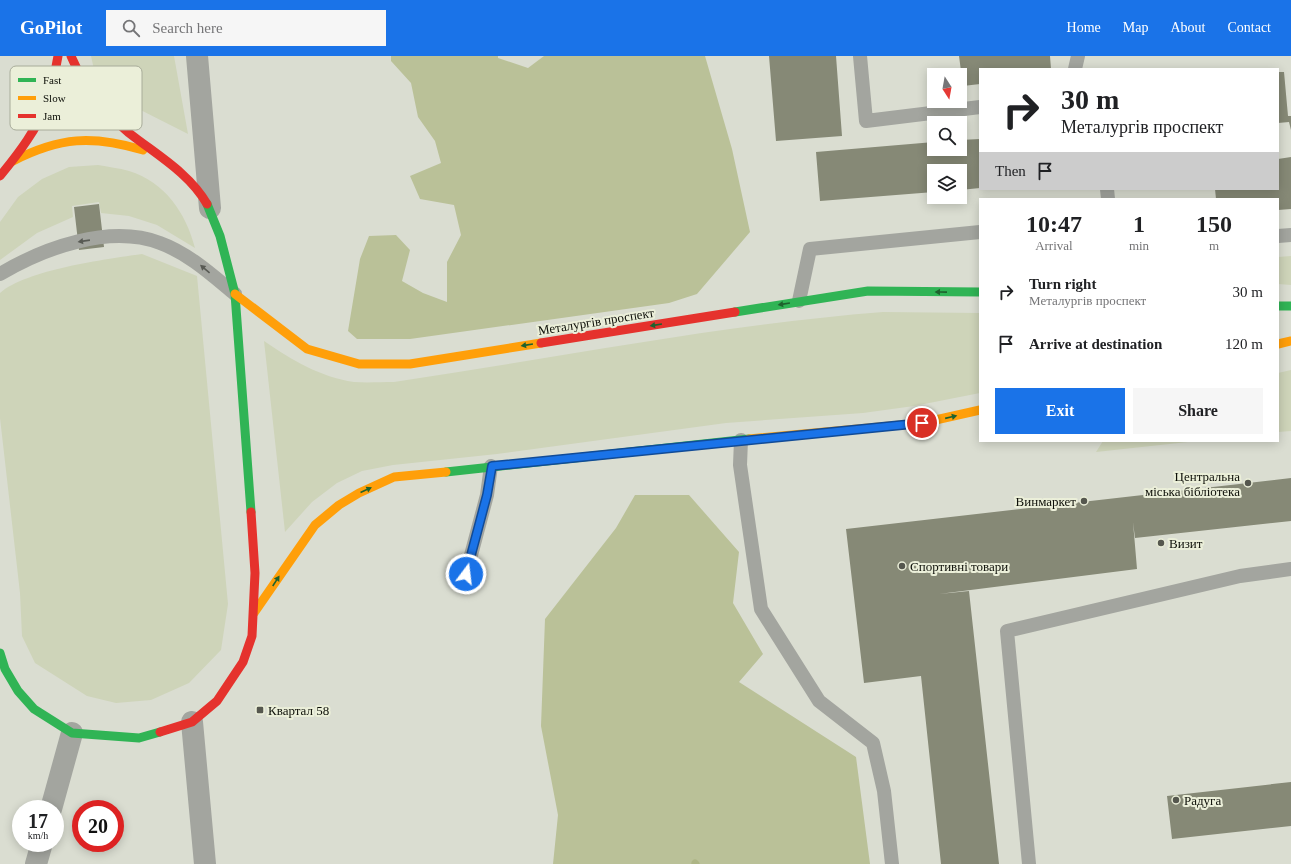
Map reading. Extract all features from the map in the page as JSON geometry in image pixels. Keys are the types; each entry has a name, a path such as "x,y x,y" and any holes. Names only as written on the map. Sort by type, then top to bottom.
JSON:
{"street":[{"path":"56,66 58,56"},
{"path":"71,56 76,66"},
{"path":"0,653 5,669 18,691 34,709 72,733 139,738 192,722 218,701 244,662 252,636 255,573 235,294 224,251 210,208 197,56"},
{"path":"0,176 13,161 33,130"},
{"path":"127,130 156,154 179,170 194,185 210,208"},
{"path":"13,161 36,148 66,141 97,138 120,142 156,154"},
{"name":"Металургів проспект","path":"235,294 307,349 359,364 410,364 868,291 979,292"},
{"path":"1279,306 1291,306"},
{"path":"1279,344 1291,341"},
{"path":"254,613 315,525 339,505 359,493 394,477 741,440 922,423 979,410"},
{"path":"192,722 205,864"},
{"path":"53,800 72,733"},
{"path":"36,864 39,852"}],"lane":[{"path":"860,56 866,121 979,107"},
{"path":"1075,68 1078,56"},
{"path":"799,302 810,249 979,232"},
{"path":"0,274 25,259 65,244 125,235 160,243 200,264 235,294"},
{"path":"1279,236 1291,235"},
{"path":"741,440 740,465 761,609 819,701 873,744 884,791 892,864"},
{"path":"466,574 487,495 492,466"},
{"path":"1029,864 1007,632 1240,576 1291,569"}],"green space":[{"path":"91,56 174,56 188,134 142,111 142,66 93,66"},
{"path":"391,56 498,56 498,58 528,68 544,56 705,56 732,149 750,232 697,294 669,303 410,339 357,339 348,331 360,259 369,236 396,235 410,250 402,281 423,293 447,302 447,262 461,235 454,205 420,199 410,176 441,163 435,141 418,117 411,83 391,61"},
{"path":"98,165 129,171 142,176 163,191 180,211 195,248 157,225 129,216 101,213 99,202 72,206 73,217 37,233 0,260 0,222 18,197 42,179 69,167"},
{"path":"142,254 197,276 228,604 221,650 189,683 151,700 116,703 87,696 35,663 22,636 20,593 0,418 0,293 12,285 47,272 88,262"},
{"path":"1291,256 1291,285 1279,284 1279,257"},
{"path":"883,312 979,313 979,393 914,406 863,413 726,423 497,454 393,465 362,471 337,483 312,502 285,532 264,341 307,367 342,380 354,382 394,382 638,343 760,325"},
{"path":"1291,370 1291,431 1279,432 1279,373"},
{"path":"1102,442 1188,442 1096,452"},
{"path":"635,495 689,495 739,552 733,603 763,654 739,682 856,757 870,864 553,864 558,815 541,726 545,619 616,528"}],"building":[{"path":"769,56 836,56 842,136 776,141"},
{"path":"959,56 1050,56 1051,68 979,68 979,84 967,86 967,68 961,68"},
{"path":"1279,72 1284,72 1288,116 1291,116 1291,130 1289,122 1279,123"},
{"path":"979,139 979,188 967,189 967,164 927,164 927,193 820,201 816,152 927,143 927,156 967,156 967,140"},
{"path":"1291,157 1291,209 1279,210 1279,198 1216,198 1215,190 1279,190 1279,159"},
{"path":"99,204 104,247 79,250 74,207"},
{"path":"1291,478 1291,521 1135,538 1133,522 1137,569 939,594 969,591 999,864 941,864 921,676 864,683 846,529"},
{"path":"1291,782 1291,826 1172,839 1167,796"}],"traffic: fast":[{"path":"207,204 220,236 235,294 251,512"},
{"path":"735,312 868,291 979,292"},
{"path":"1279,306 1291,306"},
{"path":"446,472 749,439"},
{"path":"0,653 5,669 18,691 34,709 72,733 139,738 160,732"}],"traffic: slow":[{"path":"13,161 46,147 76,141 108,142 143,150"},
{"path":"235,294 307,349 359,364 410,364 541,343"},
{"path":"1279,344 1291,341"},
{"path":"749,439 922,423 979,410"},
{"path":"254,613 315,525 339,505 359,493 394,477 446,472"}],"traffic: jam":[{"path":"56,66 58,56"},
{"path":"71,56 76,66"},
{"path":"0,176 14,159 33,130"},
{"path":"126,130 182,174 200,193 207,204"},
{"path":"541,343 735,312"},
{"path":"160,732 192,722 217,701 243,662 252,636 255,573 251,512"}],"place":[{"name":"Центральна міська бібліотека","path":"1248,483"},
{"name":"Винмаркет","path":"1084,501"},
{"name":"Визит","path":"1161,543"},
{"name":"Спортивні товари","path":"902,566"},
{"name":"Квартал 58","path":"260,710"},
{"name":"Радуга","path":"1176,800"}],"route":[{"path":"466,574 487,495 492,466 922,423"}]}
